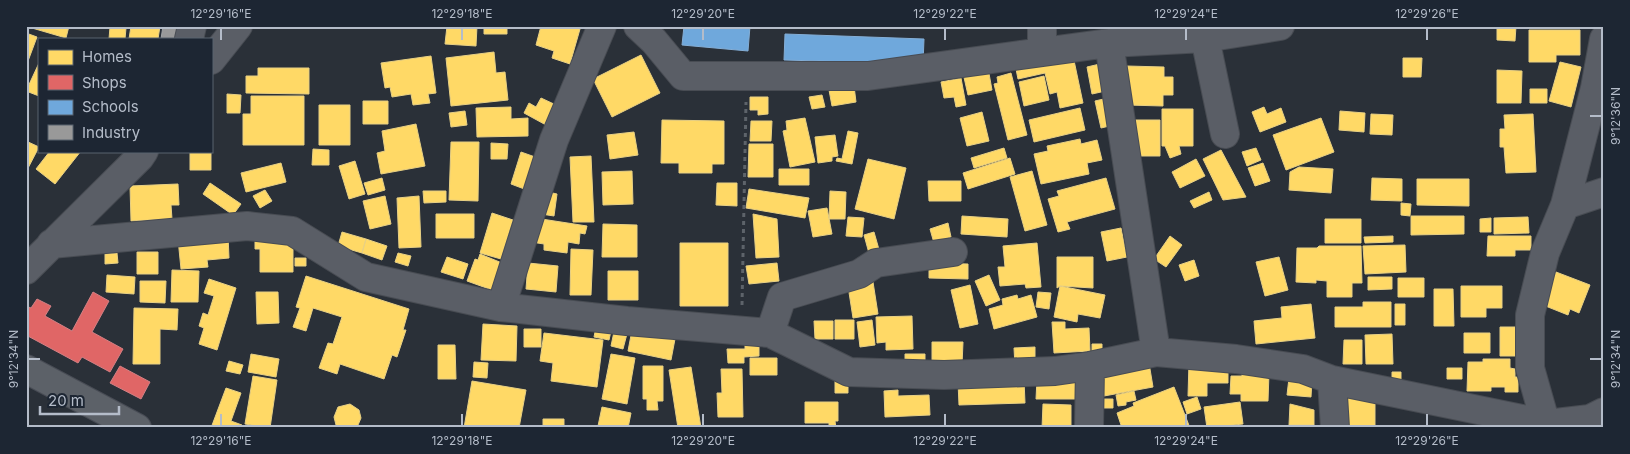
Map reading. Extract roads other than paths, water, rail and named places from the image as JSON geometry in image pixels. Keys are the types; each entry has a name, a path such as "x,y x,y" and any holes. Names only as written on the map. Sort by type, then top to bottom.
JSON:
{"main road":[{"path":"26,370 137,428"}],"street":[{"path":"212,59 238,26"},
{"path":"501,307 554,140 602,26"},
{"path":"638,26 654,41 683,76 868,76 1042,39 1109,43 1205,38 1280,26"},
{"path":"1205,38 1225,134"},
{"path":"1547,426 1530,368 1530,315 1545,253 1565,205 1595,88 1604,39"},
{"path":"1109,43 1156,352"},
{"path":"26,270 143,152"},
{"path":"1565,205 1604,192"},
{"path":"51,244 247,226 292,231 366,277 501,307 770,333 849,372 944,375 1055,371 1090,366 1156,352 1236,359 1303,369 1332,380 1547,426 1590,419 1604,412"},
{"path":"770,333 782,297 859,274 876,263 953,252"},
{"path":"1089,428 1090,366"},
{"path":"1332,380 1335,428"}]}
